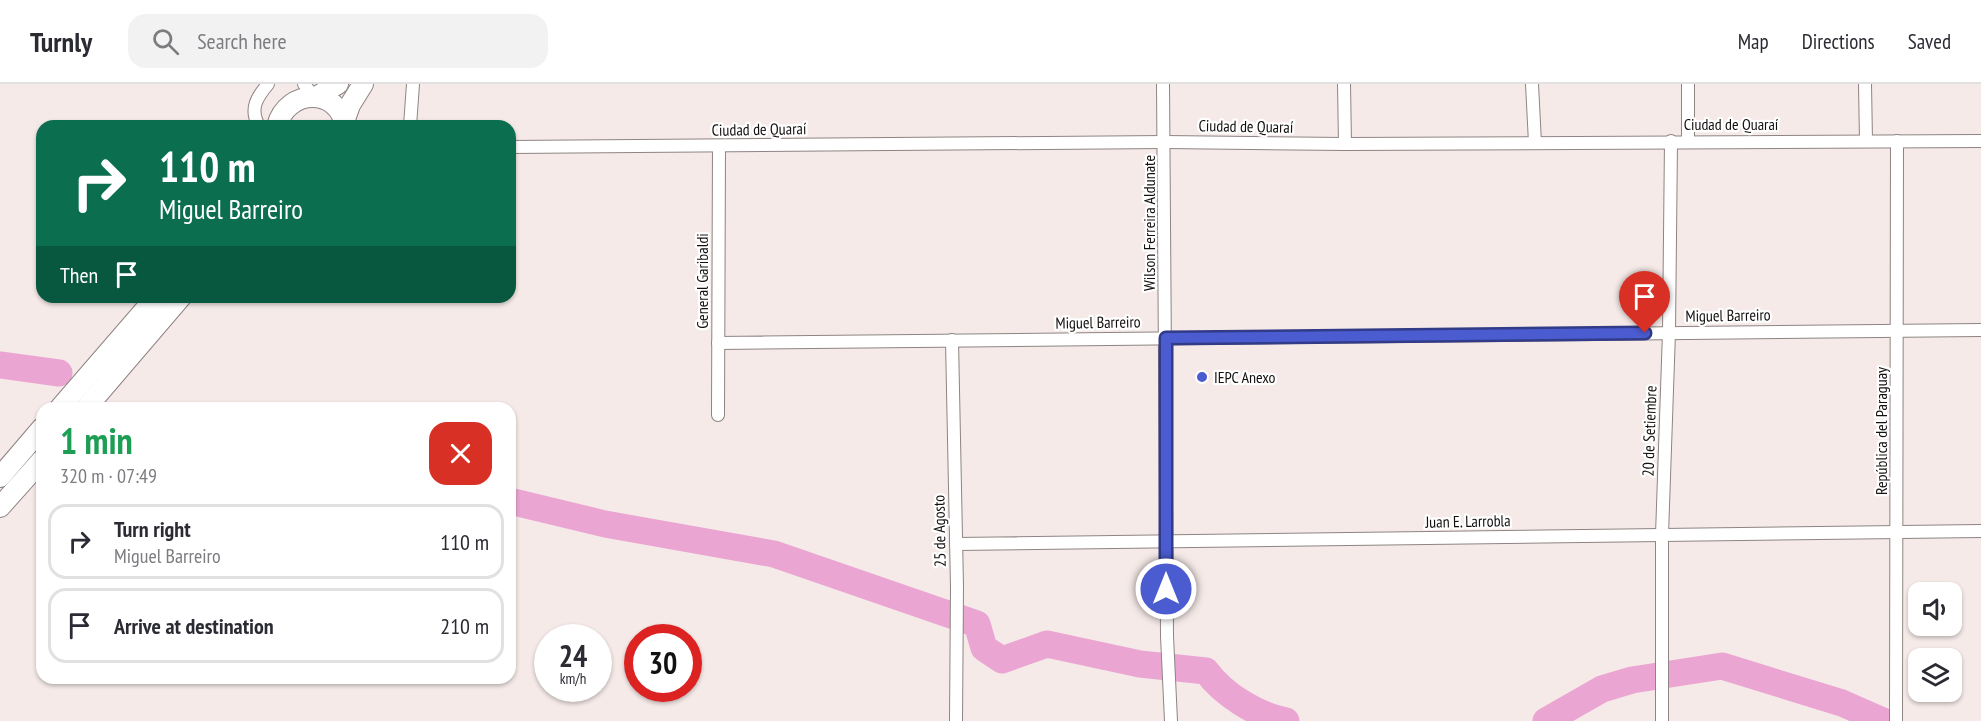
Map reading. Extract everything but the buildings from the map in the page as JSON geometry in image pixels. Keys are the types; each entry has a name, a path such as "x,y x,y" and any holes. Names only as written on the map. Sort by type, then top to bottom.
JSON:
{"main road":[{"path":"280,120 284,110 291,103 338,84"},
{"path":"345,120 350,105 363,84"},
{"path":"311,93 334,106 342,120"},
{"path":"65,402 151,303"},
{"path":"91,402 177,303"},
{"path":"0,477 36,436"},
{"path":"0,507 36,467"}],"street":[{"path":"257,120 253,111 256,98 268,84"},
{"path":"410,120 413,84"},
{"name":"Wilson Ferreira Aldunate","path":"1163,84 1167,636 1171,721"},
{"path":"1344,84 1345,144"},
{"path":"1532,84 1535,143"},
{"path":"1688,84 1688,141"},
{"path":"1865,84 1866,141"},
{"name":"Ciudad de Quaraí","path":"516,147 1165,141 1345,144 1981,141"},
{"name":"20 de Setiembre","path":"1662,721 1662,535 1669,332 1671,141"},
{"name":"República del Paraguay","path":"1896,721 1897,141"},
{"name":"General Garibaldi","path":"718,415 719,146"},
{"name":"Miguel Barreiro","path":"718,343 1981,330"},
{"name":"25 de Agosto","path":"952,340 957,587 956,721"},
{"name":"Juan E. Larrobla","path":"956,544 1981,531"}],"waterway":[{"path":"0,365 59,373"},
{"path":"516,502 605,524 774,554 977,624 984,648 1002,660 1047,644 1140,664 1206,671 1213,680 1242,703 1263,714 1286,721"},
{"path":"1546,721 1602,689 1632,680 1722,666 1842,703 1883,721"}],"place":[{"name":"IEPC Anexo","path":"1202,377"}],"route":[{"path":"1166,589 1166,338 1645,333"}]}
